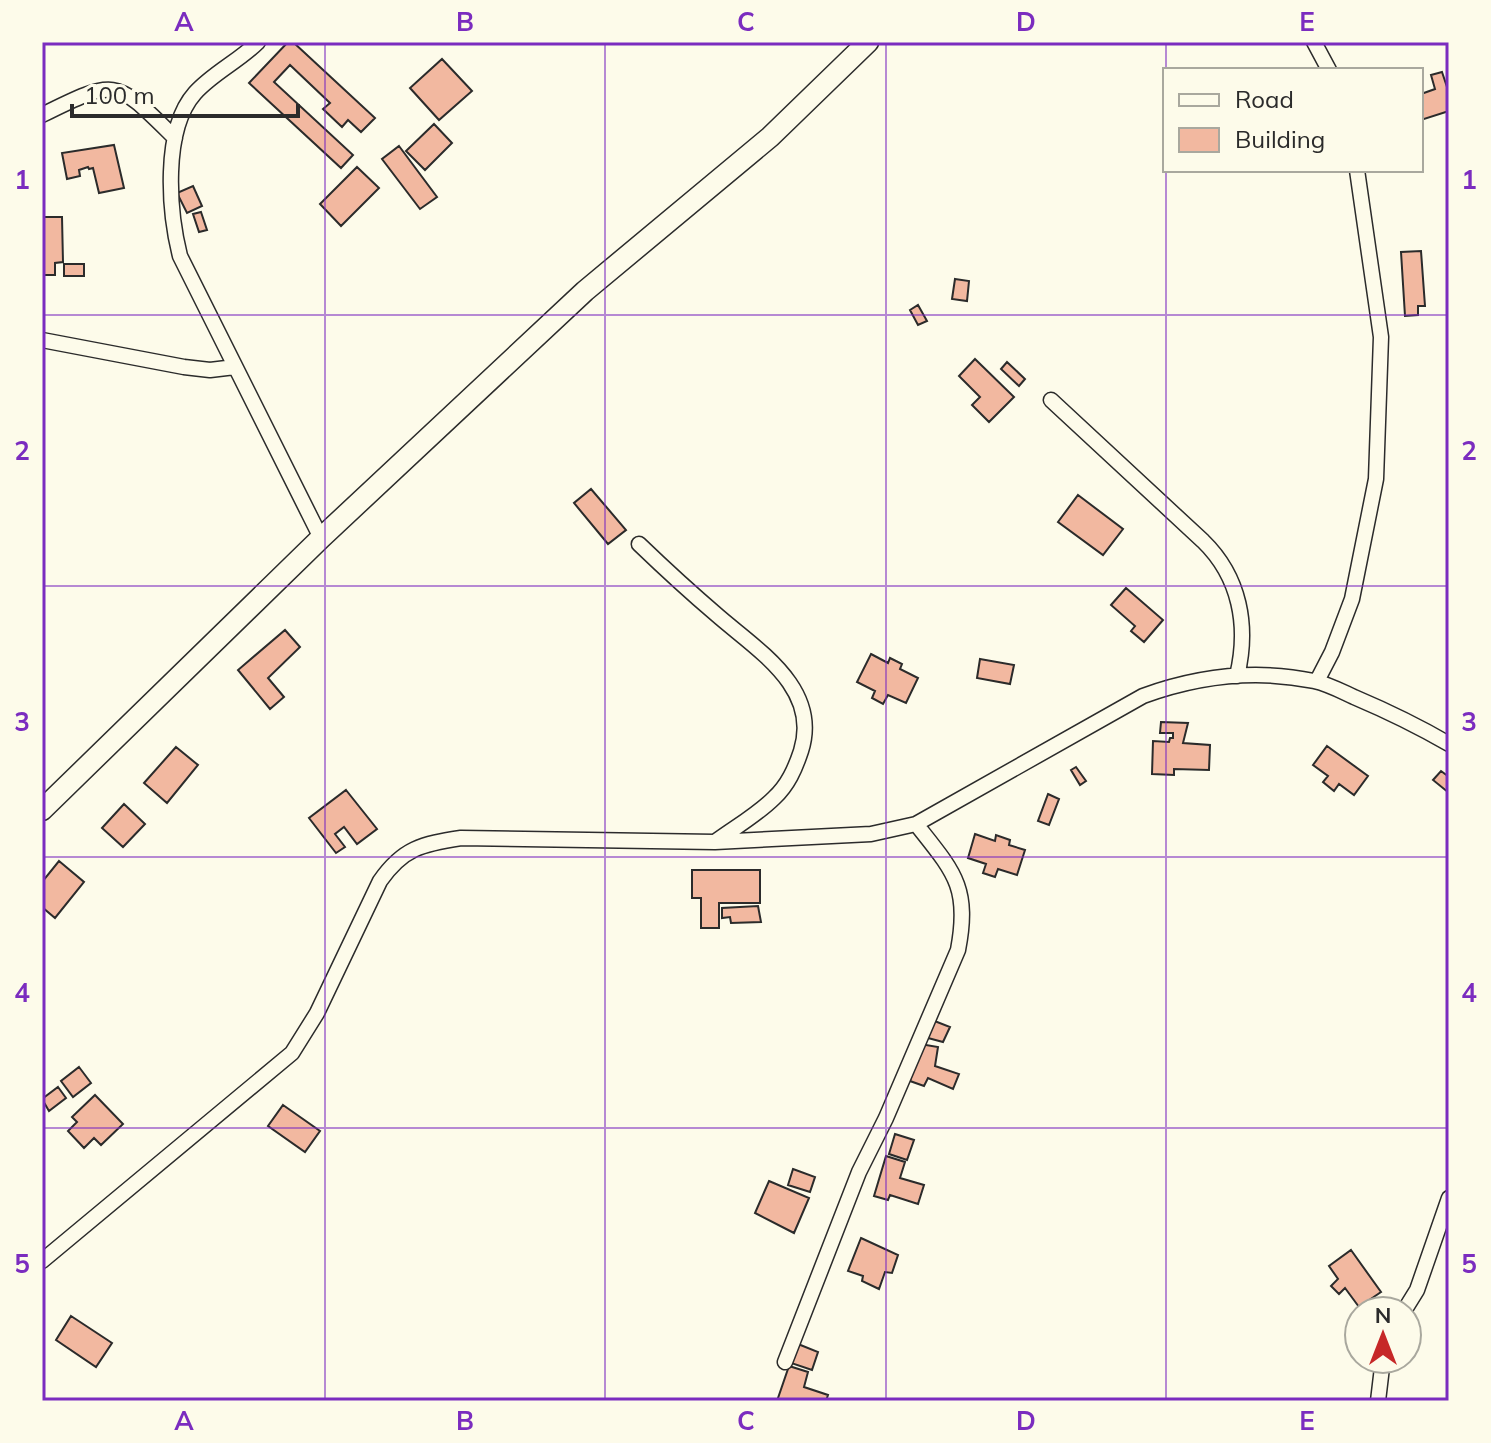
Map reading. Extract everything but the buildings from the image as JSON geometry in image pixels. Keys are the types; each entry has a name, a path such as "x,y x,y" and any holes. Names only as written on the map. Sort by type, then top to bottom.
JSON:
{"street":[{"path":"258,42 194,94 175,138 170,200 180,256 321,538"},
{"path":"42,810 321,538 585,291 770,137 868,42"},
{"path":"1314,42 1328,68"},
{"path":"42,115 88,92 103,89 121,91 137,101 175,138"},
{"path":"1317,681 1332,652 1352,599 1376,479 1381,337 1357,172"},
{"path":"42,340 184,367 210,370 235,367"},
{"path":"1051,400 1214,552 1225,567 1239,598 1241,614 1237,676"},
{"path":"639,544 686,589 766,654 792,686 805,714 804,741 794,773 774,798 715,842"},
{"path":"42,1261 292,1053 317,1013 380,881 392,863 426,843 461,838 715,842 871,834 916,824 1143,696 1177,684 1237,676 1266,674 1317,681 1406,719 1449,744"},
{"path":"785,1362 859,1172 886,1118 958,950 963,924 962,896 954,875 916,824"},
{"path":"1414,1295 1449,1198"},
{"path":"1378,1401 1381,1375"}]}
